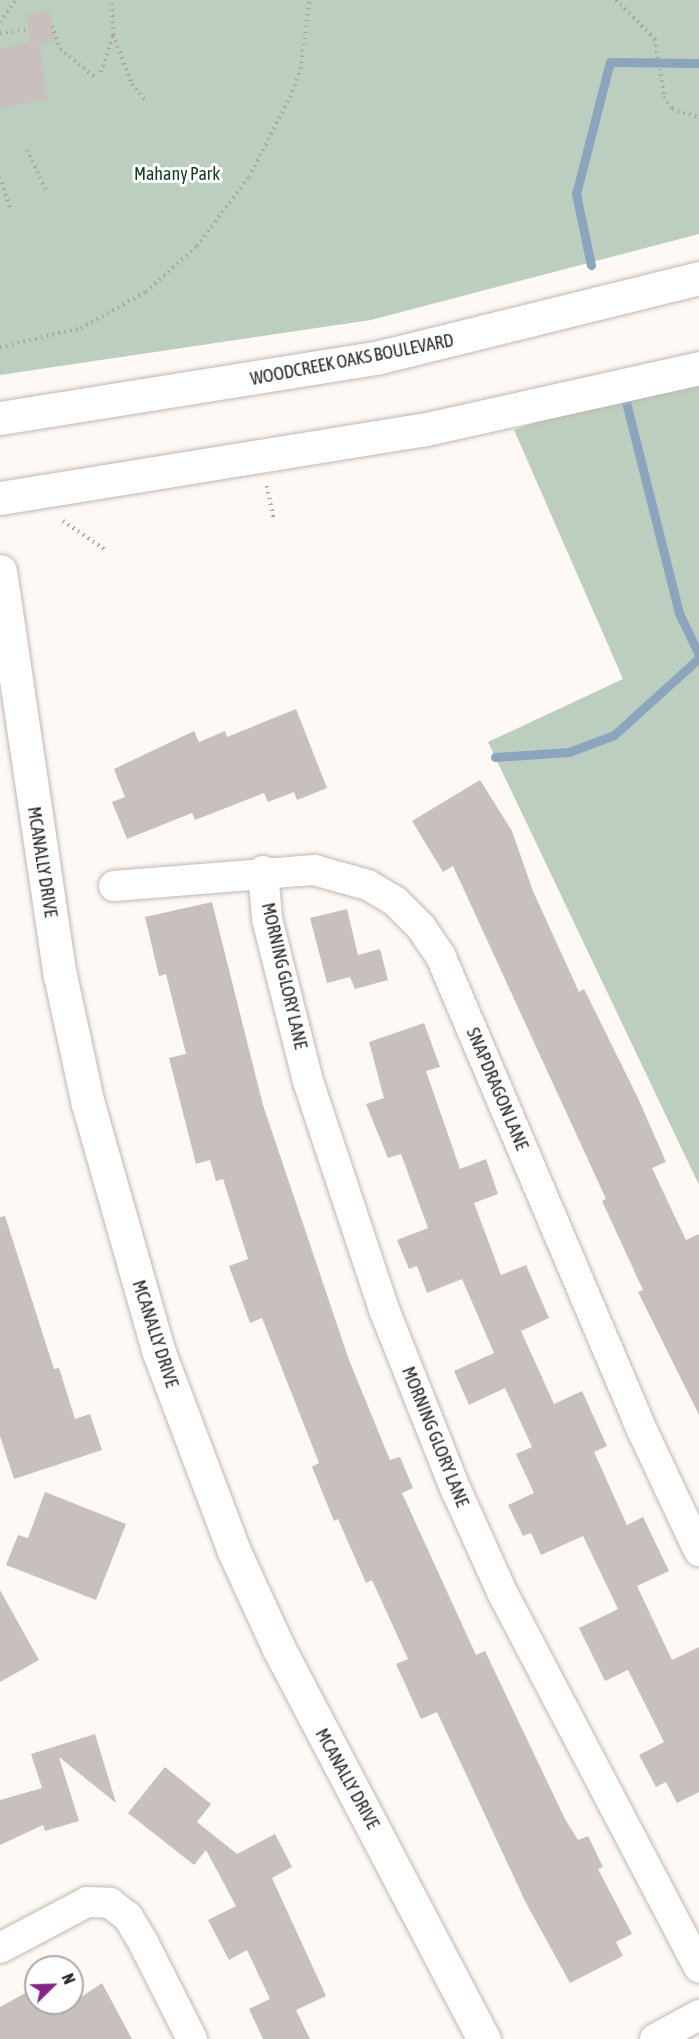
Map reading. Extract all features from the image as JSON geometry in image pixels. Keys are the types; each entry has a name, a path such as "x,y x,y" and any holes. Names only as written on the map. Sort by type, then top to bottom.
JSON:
{"street":[{"name":"WOODCREEK OAKS BOULEVARD","path":"0,418 380,357 699,278"},
{"path":"0,498 422,430 699,368"},
{"name":"MCANALLY DRIVE","path":"0,572 60,975 97,1139 158,1350 234,1549 278,1647 484,2039"},
{"name":"SNAPDRAGON LANE","path":"114,886 263,871 314,870 368,885 396,902 421,927 441,957 638,1419 699,1551"},
{"name":"MORNING GLORY LANE","path":"263,871 274,952 311,1092 381,1302 451,1479 503,1594 699,1968"},
{"path":"0,1948 87,1902 110,1903 128,1917 142,1940 192,2039"},
{"path":"655,2039 699,2015"}],"path":[{"path":"0,22 16,0"},
{"path":"111,0 113,35 132,84 146,101"},
{"path":"0,347 81,328 97,320 146,292 197,246 249,177 290,97 301,69 309,0"},
{"path":"616,0 644,23 658,50 661,86 672,109 699,117"},
{"path":"52,26 60,50 97,79"},
{"path":"0,33 28,29"},
{"path":"100,72 113,35"},
{"path":"27,150 47,192"},
{"path":"0,177 10,208"},
{"path":"54,516 105,549"}],"green space":[{"name":"Mahany Park","path":"0,0 699,0 699,234 371,320 0,375"},
{"path":"699,379 699,1185 488,742 623,679 514,430 567,411"}],"building":[{"path":"50,10 55,42 39,45 48,100 0,108 0,48 30,43 26,15"},
{"path":"296,709 327,788 297,800 294,792 268,802 264,793 195,820 192,813 127,839 112,802 125,797 114,769 194,731 199,742 225,731 227,737"},
{"path":"480,780 512,831 533,891 579,992 584,989 638,1098 666,1162 652,1168 686,1240 699,1234 699,1415 638,1292 643,1290 602,1201 606,1199 453,866 443,872 412,821"},
{"path":"212,902 263,1105 349,1360 390,1460 400,1457 413,1488 402,1493 476,1655 485,1651 565,1819 578,1840 588,1836 603,1867 598,1869 632,1934 616,1942 623,1956 570,1983 526,1903 437,1712 421,1719 396,1664 408,1659 372,1580 366,1583 338,1519 334,1521 312,1467 319,1463 262,1318 250,1323 229,1266 248,1259 223,1179 216,1181 210,1160 196,1164 169,1058 186,1054 166,974 159,976 145,917"},
{"path":"347,909 358,955 380,949 388,980 355,989 350,977 327,983 310,918"},
{"path":"424,1023 440,1067 426,1071 460,1169 486,1159 498,1194 474,1203 501,1275 526,1265 549,1318 521,1331 554,1404 582,1391 607,1446 594,1452 627,1525 643,1517 669,1571 637,1586 672,1660 699,1647 699,1792 677,1803 666,1782 656,1787 639,1755 664,1742 628,1670 605,1681 579,1628 618,1609 583,1536 541,1555 531,1533 523,1536 508,1505 534,1493 516,1454 532,1447 505,1388 469,1405 454,1371 494,1353 462,1279 427,1293 417,1266 409,1269 397,1240 428,1228 401,1154 388,1158 366,1104 384,1098 369,1042"},
{"path":"5,1216 54,1369 59,1368 75,1419 90,1414 102,1450 14,1479 0,1436 0,1217"},
{"path":"45,1492 126,1524 96,1600 6,1565 18,1535 28,1538"},
{"path":"0,1590 39,1660 0,1682"},
{"path":"95,1734 116,1803 59,1757 79,1821 45,1831 43,1825 0,1845 0,1800 42,1788 31,1754"},
{"path":"165,1767 211,1804 197,1822 237,1854 275,1834 292,1867 272,1878 326,1996 296,2010 310,2039 263,2039 249,2009 270,1999 247,1950 229,1960 208,1920 236,1906 206,1850 194,1865 128,1813"},
{"path":"102,1983 132,2039 0,2039 0,2007 24,1994 24,2015 84,2015 84,1995"}],"waterway":[{"path":"591,265 576,194 610,62 699,63"},
{"path":"626,402 679,613 699,655"},
{"path":"495,757 569,752 614,735 699,658"}]}
